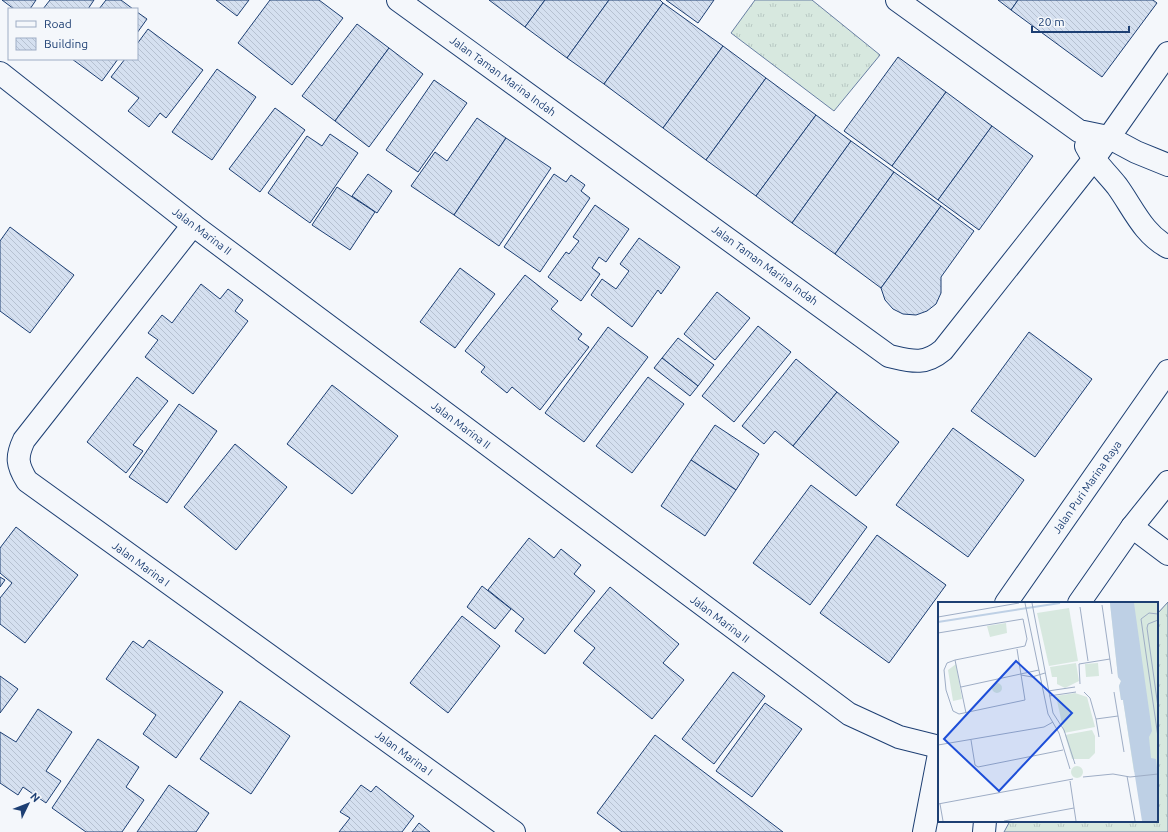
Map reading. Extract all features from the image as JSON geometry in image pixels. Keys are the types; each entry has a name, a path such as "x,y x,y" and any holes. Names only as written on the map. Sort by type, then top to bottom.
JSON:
{"street":[{"name":"Jalan Taman Marina Indah","path":"398,0 889,356 924,361 934,358 943,350 1093,160 1168,53"},
{"path":"897,0 1079,131 1108,137 1136,152 1168,166"},
{"name":"Jalan Marina II","path":"0,74 193,225 849,714 900,737 938,747"},
{"path":"1079,131 1093,160 1116,185 1144,227 1156,241 1168,247"},
{"name":"Jalan Marina I","path":"193,225 24,440 17,453 20,470 27,481 514,832"},
{"name":"Jalan Puri Marina Raya","path":"1007,602 1168,371"},
{"path":"1080,602 1132,527 1168,482"},
{"path":"1132,527 1168,554"},
{"path":"924,832 938,759"},
{"path":"984,832 985,822"}],"green space":[{"path":"755,0 812,0 880,55 834,111 731,33"},
{"path":"1168,602 1168,832 1004,832 1009,822 1158,822 1158,613"}],"building":[{"path":"2,0 36,0 31,8 13,8"},
{"path":"50,0 94,0 89,8 44,8"},
{"path":"106,0 121,0 132,8 100,8"},
{"path":"216,0 249,0 237,16"},
{"path":"270,0 319,0 343,18 292,85 238,43"},
{"path":"489,0 545,0 525,27"},
{"path":"545,0 609,0 567,58 525,27"},
{"path":"609,0 660,0 663,3 604,84 567,58"},
{"path":"666,0 714,0 698,23"},
{"path":"998,0 1018,0 1011,10"},
{"path":"1018,0 1153,0 1157,3 1102,77 1011,10"},
{"path":"663,3 723,46 663,128 604,84"},
{"path":"138,13 147,19 138,32"},
{"path":"357,24 389,48 335,121 302,96"},
{"path":"148,29 203,70 166,118 160,113 149,127 128,111 139,98 111,77 124,60 138,60 138,43"},
{"path":"723,46 766,78 706,160 663,128"},
{"path":"389,48 423,74 369,147 335,121"},
{"path":"898,57 946,92 892,166 844,131"},
{"path":"73,60 117,60 102,81"},
{"path":"217,69 256,97 212,160 172,132"},
{"path":"766,78 816,115 756,196 706,160"},
{"path":"434,80 467,103 418,172 386,150"},
{"path":"946,92 992,126 938,200 892,166"},
{"path":"275,108 305,130 260,192 229,169"},
{"path":"816,115 851,141 792,223 756,196"},
{"path":"477,118 506,138 454,215 411,186 435,152 447,161"},
{"path":"992,126 1033,156 979,230 938,200"},
{"path":"330,134 358,153 310,223 268,193 307,136 322,146"},
{"path":"506,138 551,168 499,246 454,215"},
{"path":"851,141 894,172 835,254 792,223"},
{"path":"894,172 941,206 881,288 835,254"},
{"path":"368,174 392,191 377,213 352,196"},
{"path":"554,174 566,182 571,175 585,185 581,191 590,198 540,272 504,247"},
{"path":"337,187 375,212 350,250 312,225"},
{"path":"595,205 629,229 606,262 599,257 592,268 600,274 581,301 548,277 566,252 569,254 579,241 573,237"},
{"path":"941,206 974,231 941,277 941,293 936,304 927,311 916,315 903,314 893,309 885,300 881,288"},
{"path":"10,227 74,275 30,333 0,311 0,241"},
{"path":"639,238 680,267 661,294 658,290 632,327 591,295 602,279 616,289 629,271 620,264"},
{"path":"460,268 495,294 455,348 420,322"},
{"path":"525,275 558,301 551,309 582,334 578,339 589,347 540,410 512,387 507,393 481,372 485,367 465,351"},
{"path":"201,284 220,299 228,289 243,300 235,311 248,321 193,394 145,357 158,340 148,333 162,315 172,323"},
{"path":"717,292 750,318 715,360 684,334"},
{"path":"758,326 791,352 734,422 702,396"},
{"path":"608,327 648,357 584,442 545,413"},
{"path":"1029,332 1092,379 1035,457 971,411"},
{"path":"678,338 714,365 698,386 662,358"},
{"path":"662,358 698,386 690,396 654,368"},
{"path":"796,359 837,392 793,446 775,431 764,444 742,426"},
{"path":"137,377 168,401 133,445 143,451 126,473 87,442"},
{"path":"648,377 684,404 632,473 596,446"},
{"path":"332,385 398,436 352,494 287,444"},
{"path":"837,392 899,442 856,496 793,446"},
{"path":"179,404 217,431 167,503 129,477"},
{"path":"715,425 759,454 736,490 691,460"},
{"path":"953,428 1024,480 968,557 896,505"},
{"path":"235,444 287,487 236,550 184,507"},
{"path":"691,460 736,490 705,536 661,506"},
{"path":"811,485 867,527 810,605 753,563"},
{"path":"16,527 78,575 25,643 0,624 0,598 12,583 0,573 0,548"},
{"path":"877,535 946,585 889,663 820,613"},
{"path":"529,538 554,558 561,549 581,565 574,574 595,591 545,654 515,631 524,619 488,590"},
{"path":"0,577 5,580 0,587"},
{"path":"482,586 511,609 495,629 467,607"},
{"path":"610,587 679,644 663,663 684,680 652,719 583,663 595,648 574,631"},
{"path":"462,616 500,646 448,713 410,683"},
{"path":"149,640 223,692 176,758 143,734 156,715 106,679 133,641 143,648"},
{"path":"733,672 765,696 714,764 682,739"},
{"path":"0,676 18,689 0,713"},
{"path":"240,701 290,736 251,794 200,759"},
{"path":"765,703 802,729 752,797 716,771"},
{"path":"38,709 72,732 46,771 61,781 46,803 23,787 18,795 0,783 0,732 16,742"},
{"path":"655,735 783,832 622,832 597,813"},
{"path":"98,739 139,767 126,787 144,800 122,832 86,832 52,808"},
{"path":"169,785 209,813 196,832 137,832"},
{"path":"361,785 371,792 376,786 414,816 402,832 339,832 350,818 340,812"},
{"path":"419,823 430,832 412,832"}]}
